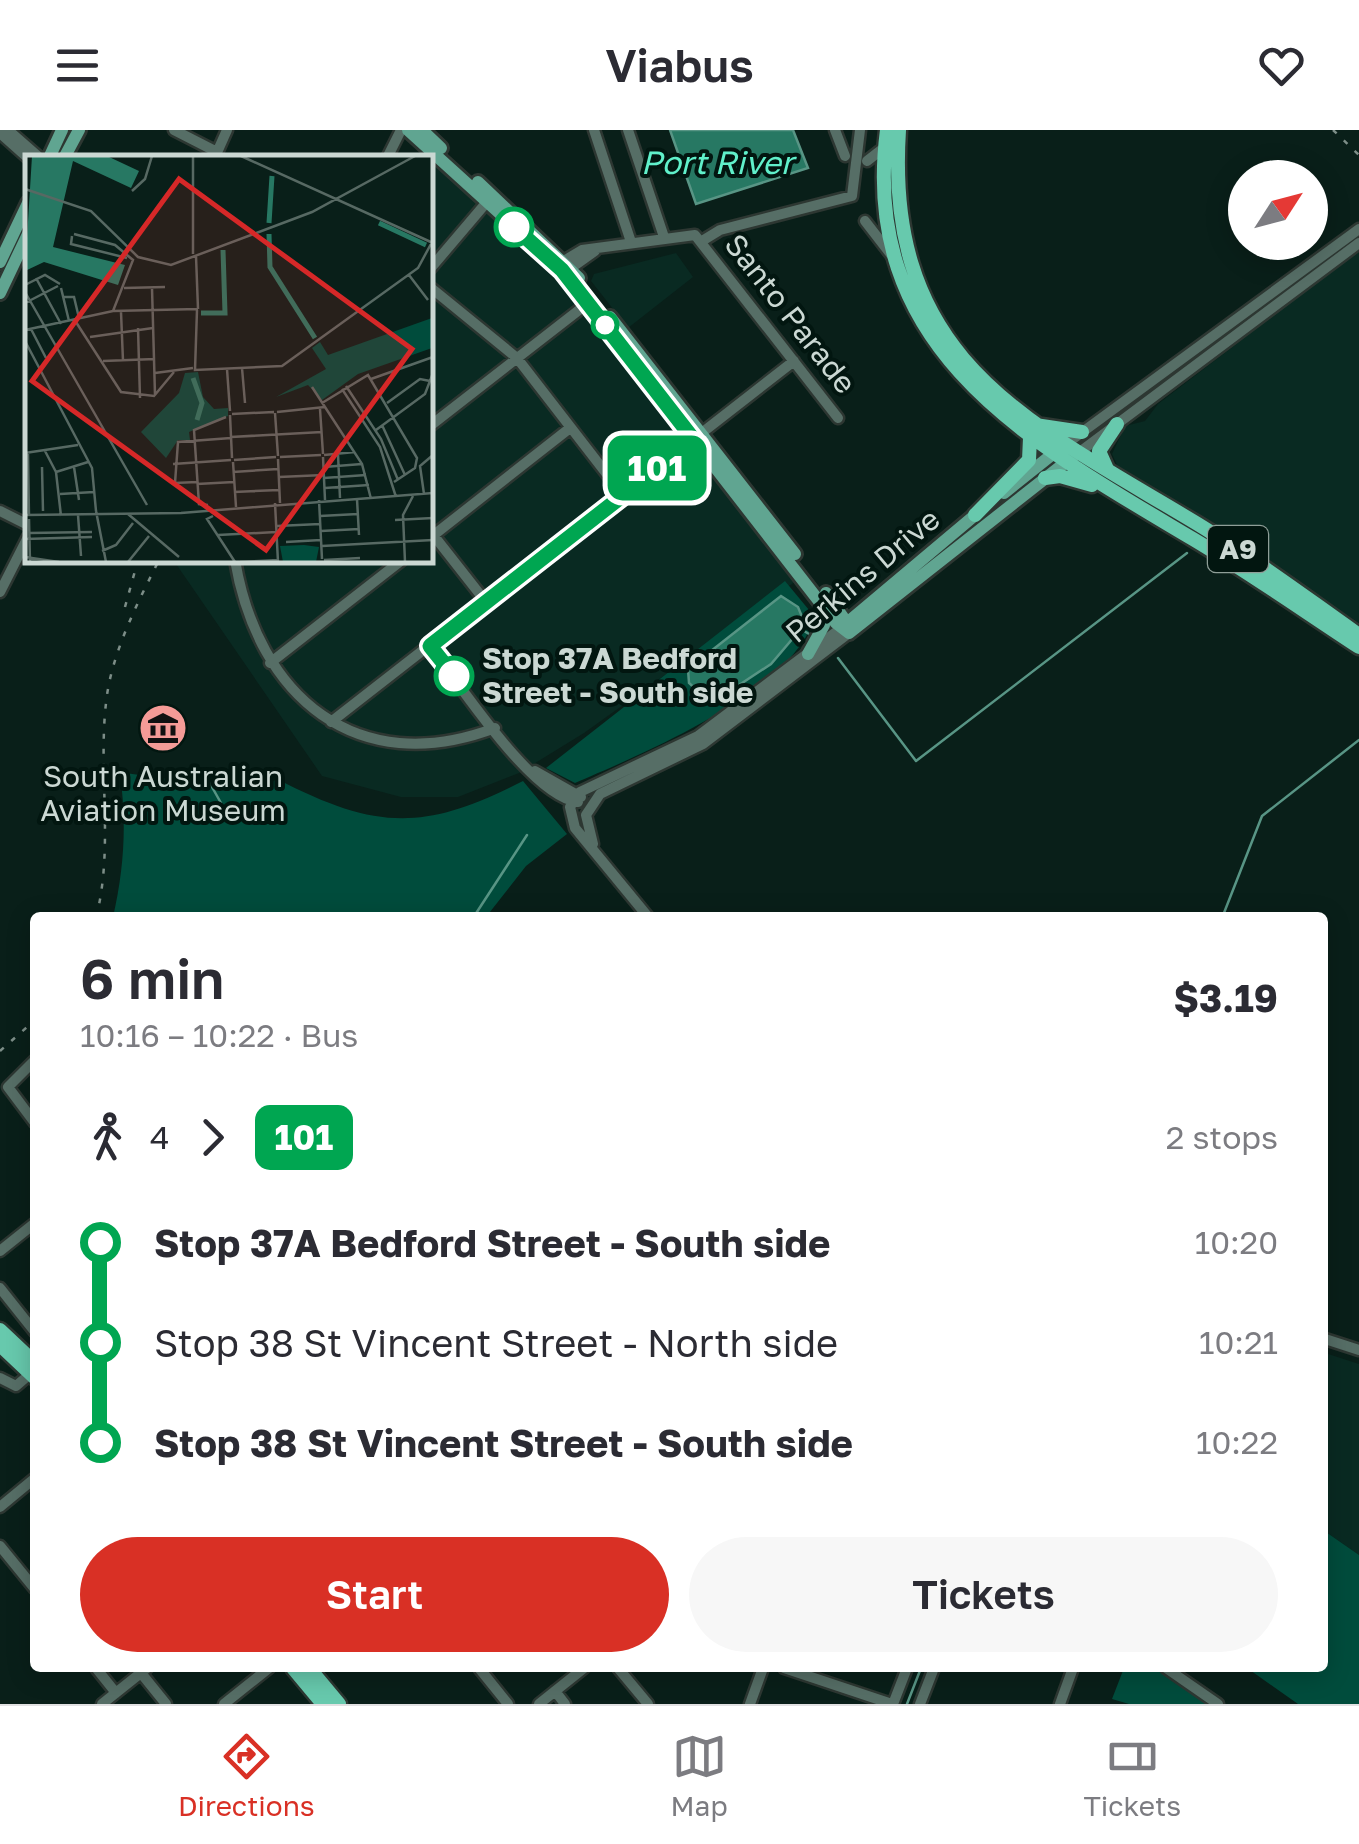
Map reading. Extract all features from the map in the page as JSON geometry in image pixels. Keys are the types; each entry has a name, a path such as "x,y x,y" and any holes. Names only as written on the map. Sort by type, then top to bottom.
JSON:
{"highway":[{"name":"A9","path":"887,130 886,198 900,266 914,302 958,373 1146,511 1359,648"},
{"name":"A9","path":"899,130 897,197 903,235 922,292 966,364 1032,431"},
{"path":"1110,474 1099,452 1118,423"},
{"path":"975,515 1028,460 1032,431 1082,432"},
{"name":"A9","path":"1065,454 1110,474 1229,544 1359,635"},
{"path":"1045,478 1085,482 1146,511"},
{"path":"1295,605 1359,655"},
{"path":"0,1330 30,1368"},
{"path":"0,1346 30,1370"},
{"path":"296,1672 323,1704"},
{"path":"312,1672 339,1704"}],"main road":[{"path":"50,155 62,130"},
{"path":"66,155 79,130"},
{"path":"405,130 565,267 846,628"},
{"path":"426,131 490,199"},
{"path":"0,293 4,243 25,208"},
{"path":"3,268 25,240"},
{"path":"565,267 588,303 698,436"},
{"name":"Perkins Drive","path":"846,628 1045,478 1065,454"},
{"name":"Perkins Drive","path":"846,628 975,515 1065,454"},
{"path":"824,598 863,610"},
{"path":"808,654 824,625 824,598"}],"street":[{"path":"174,130 216,154 228,130"},
{"path":"389,155 405,130"},
{"path":"594,130 632,242"},
{"path":"628,130 664,236"},
{"path":"565,267 567,259 576,252 687,232 702,241 720,230 852,196 859,131 836,132 846,156"},
{"path":"3,135 25,155"},
{"path":"3,135 35,155"},
{"path":"867,161 885,146"},
{"path":"432,268 490,199"},
{"path":"865,221 900,266"},
{"name":"Perkins Drive","path":"1065,454 1082,432 1176,367 1359,229"},
{"name":"Santo Parade","path":"702,241 838,418"},
{"name":"Perkins Drive","path":"1065,454 1118,423 1359,242"},
{"path":"432,288 516,358 624,495"},
{"path":"432,424 588,303"},
{"path":"331,722 794,361"},
{"path":"432,534 570,428"},
{"path":"0,510 25,523"},
{"path":"432,536 486,602"},
{"path":"0,592 25,543"},
{"path":"235,562 270,662 300,699 331,722 372,740 416,744 450,741 495,728"},
{"path":"270,662 399,562"},
{"name":"Perkins Drive","path":"574,798 692,740 846,628"},
{"name":"Perkins Drive","path":"591,803 608,789 703,744 846,628"},
{"path":"430,646 543,785 591,803 586,828 598,853"},
{"path":"574,798 572,824 644,912"},
{"path":"30,1065 8,1087 30,1116"},
{"path":"0,1252 30,1227"},
{"path":"0,1288 30,1326"},
{"path":"1328,1340 1359,1350"},
{"path":"0,1378 16,1386 30,1374"},
{"path":"0,1507 30,1482"},
{"path":"0,1546 30,1583"},
{"path":"99,1672 116,1693"},
{"path":"102,1704 142,1672"},
{"path":"145,1672 166,1704"},
{"path":"224,1704 264,1672"},
{"path":"482,1672 508,1704"},
{"path":"539,1704 579,1672"},
{"path":"621,1672 648,1704"},
{"path":"750,1704 757,1672"},
{"path":"796,1672 893,1704 905,1672"},
{"path":"920,1704 932,1672"},
{"path":"1060,1704 1072,1672"},
{"path":"1172,1672 1218,1704"},
{"path":"554,1691 565,1704"}],"shaded area":[{"path":"432,164 560,275 796,581 584,733 519,773 458,797 401,797 322,776 175,562 432,562"},
{"path":"1359,250 1359,623 1118,467 1112,454 1125,426 1145,421 1158,404"},
{"path":"676,253 693,277 628,328 591,281 594,274"},
{"path":"785,581 809,610 813,622 798,648 744,697 673,738 575,783 546,768"},
{"path":"120,774 257,791 277,779 343,808 400,818 457,809 523,781 567,834 526,866 490,912 114,912 123,846"},
{"path":"1328,1354 1359,1364 1359,1555 1328,1533"},
{"path":"1328,1533 1359,1555 1359,1704 1298,1704 1253,1672 1328,1672"},
{"path":"1122,1672 1160,1672 1207,1704 1129,1704 1112,1699"}],"water":[{"name":"Port River","path":"670,130 793,130 808,168 696,204"},
{"path":"781,596 798,607 805,624 771,664 721,697 702,695 689,683 688,669"}],"waterway":[{"path":"838,658 916,761 1187,553"},
{"path":"804,631 809,634"},
{"path":"1224,912 1262,816 1359,740"},
{"path":"208,780 221,803"},
{"path":"477,912 527,835"},
{"path":"907,1704 919,1672"}],"railway":[{"path":"1333,130 1359,155"},
{"path":"125,607 137,562"},
{"path":"97,912 104,865 104,730 109,685 126,630 158,562"},
{"path":"0,1051 30,1024"}],"bus line":[{"name":"101","path":"454,676 430,646 694,440 562,270 514,227"}],"place":[{"name":"Stop 37A Bedford Street - South side","path":"454,676"},
{"name":"South Australian Aviation Museum","path":"163,728"}]}
